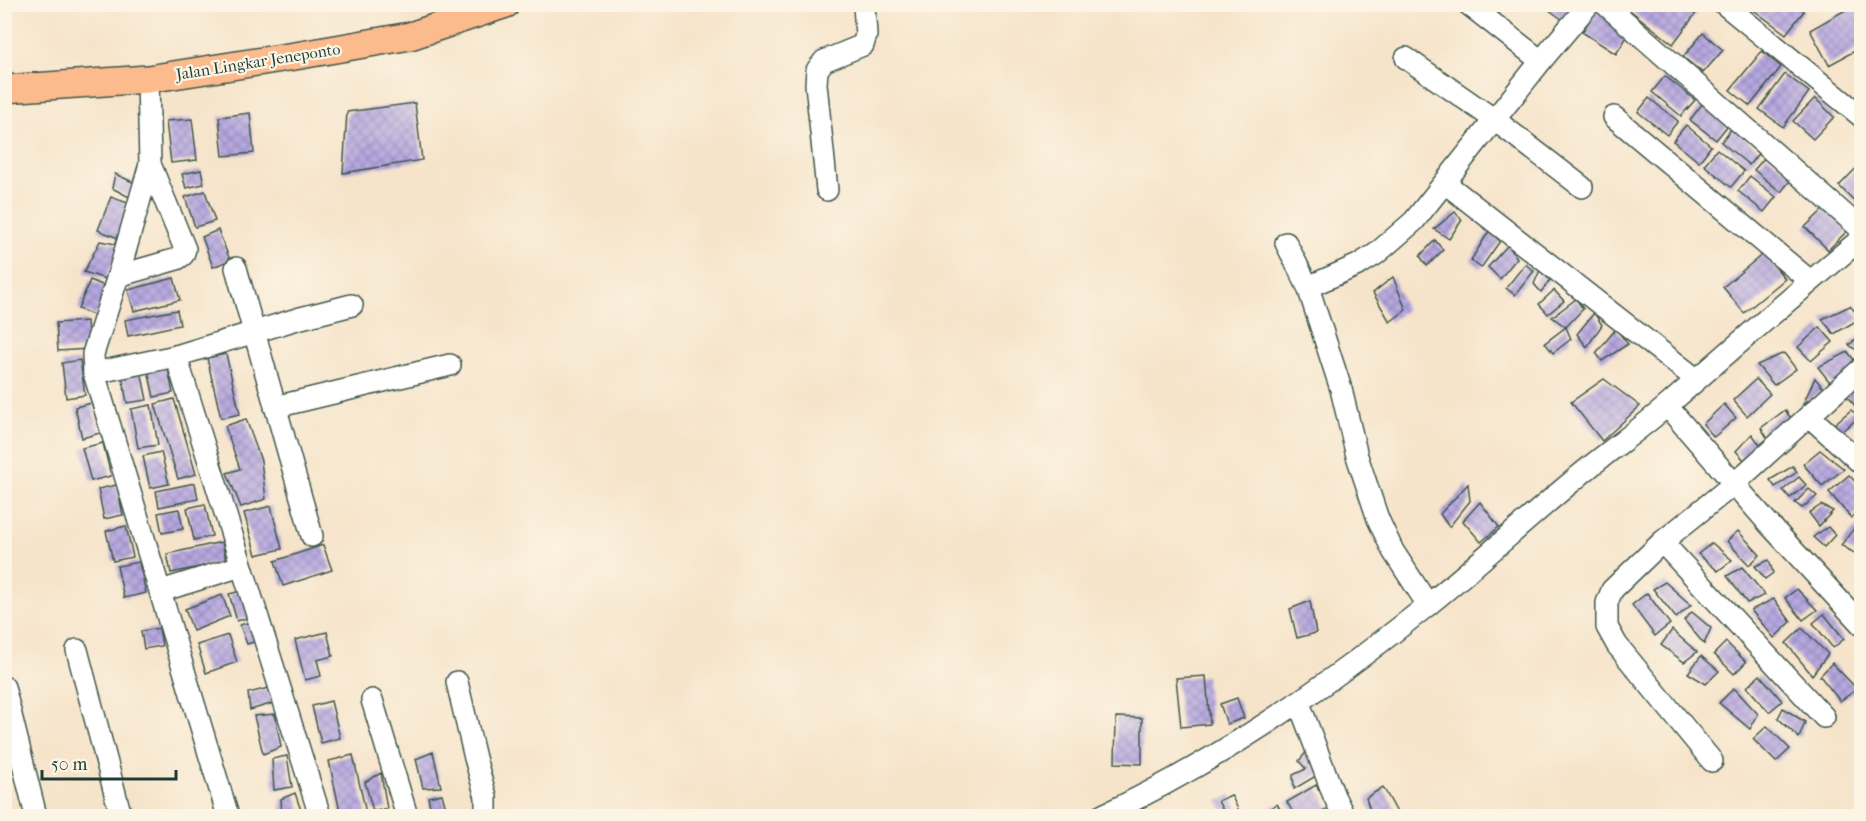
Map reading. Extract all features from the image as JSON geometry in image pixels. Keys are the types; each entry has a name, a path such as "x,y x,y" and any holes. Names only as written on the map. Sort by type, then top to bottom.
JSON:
{"main road":[{"name":"Jalan Lingkar Jeneponto","path":"4,89 148,79 301,55 410,36 506,4"}],"street":[{"path":"827,190 816,84 817,70 824,61 863,45 866,35 864,4"},
{"path":"1468,4 1541,61"},
{"path":"1308,287 1358,266 1376,254 1414,221 1588,4"},
{"path":"1605,4 1862,230"},
{"path":"1724,4 1862,117"},
{"path":"1406,58 1495,120 1582,187"},
{"path":"148,79 150,164 93,354 94,373 228,816"},
{"path":"1614,117 1810,281"},
{"path":"118,276 177,259 183,255 185,249 150,164"},
{"path":"1445,183 1696,379"},
{"path":"1101,816 1146,796 1299,703 1428,605 1575,479 1667,406 1862,238"},
{"path":"1286,243 1308,287 1341,389 1358,456 1378,519 1393,551 1428,605"},
{"path":"236,268 312,537"},
{"path":"94,373 176,356 352,305"},
{"path":"176,356 320,816"},
{"path":"275,406 450,365"},
{"path":"1712,761 1617,645 1607,627 1607,603 1612,590 1662,542 1735,483 1862,368"},
{"path":"1667,406 1768,523 1862,625"},
{"path":"1809,416 1862,464"},
{"path":"1662,542 1824,717"},
{"path":"161,591 241,566"},
{"path":"77,650 121,816"},
{"path":"457,682 486,797 484,816"},
{"path":"4,687 36,816"},
{"path":"372,700 407,816"},
{"path":"1299,703 1334,796 1344,816"}],"building":[{"path":"1545,4 1574,4 1563,20 1544,6"},
{"path":"1622,4 1703,4 1673,44"},
{"path":"1754,4 1796,4 1804,11 1786,34 1751,8"},
{"path":"1856,4 1862,12 1862,47 1829,65 1810,30"},
{"path":"1596,10 1630,32 1616,54 1582,32"},
{"path":"1703,33 1723,50 1703,73 1683,57"},
{"path":"1762,51 1781,67 1750,106 1730,90"},
{"path":"1785,74 1809,92 1783,127 1759,109"},
{"path":"1665,76 1695,100 1681,116 1652,92"},
{"path":"1649,98 1678,121 1667,135 1638,112"},
{"path":"1815,98 1834,117 1813,139 1793,121"},
{"path":"415,103 422,160 343,173 347,112"},
{"path":"1702,104 1728,125 1716,140 1690,120"},
{"path":"250,113 254,153 223,156 219,117"},
{"path":"192,119 197,160 171,163 166,121"},
{"path":"1686,125 1711,146 1699,162 1673,141"},
{"path":"1732,128 1760,151 1749,165 1721,142"},
{"path":"1717,149 1744,171 1731,187 1704,165"},
{"path":"1767,155 1794,176 1781,192 1754,170"},
{"path":"1862,162 1862,208 1839,186"},
{"path":"201,170 204,184 186,188 182,174"},
{"path":"115,174 135,183 129,197 112,188"},
{"path":"1750,176 1776,197 1764,212 1738,191"},
{"path":"205,191 215,221 195,227 185,197"},
{"path":"111,197 131,204 118,238 98,230"},
{"path":"1826,207 1848,230 1828,250 1805,227"},
{"path":"1455,212 1462,220 1449,239 1434,229"},
{"path":"218,230 230,260 213,267 202,237"},
{"path":"1489,231 1500,241 1481,268 1471,260"},
{"path":"1435,240 1443,250 1427,266 1420,256"},
{"path":"100,241 121,245 106,279 84,272"},
{"path":"1508,245 1517,258 1500,279 1488,267"},
{"path":"1764,253 1785,279 1744,313 1723,287"},
{"path":"1525,264 1534,271 1515,295 1506,288"},
{"path":"1540,270 1550,280 1541,292 1534,284"},
{"path":"1393,277 1406,310 1390,322 1373,293"},
{"path":"174,278 180,300 134,311 128,290"},
{"path":"90,280 107,287 96,316 78,309"},
{"path":"1554,290 1564,301 1548,314 1539,304"},
{"path":"1576,299 1583,309 1566,327 1552,317"},
{"path":"1850,306 1861,318 1834,334 1822,319"},
{"path":"177,310 180,325 128,336 125,320"},
{"path":"1594,313 1602,325 1587,347 1577,334"},
{"path":"87,321 89,349 58,351 56,323"},
{"path":"1566,327 1571,339 1553,353 1545,343"},
{"path":"1820,327 1833,342 1811,361 1798,347"},
{"path":"1616,329 1628,344 1602,361 1596,353"},
{"path":"1860,336 1862,339 1862,354 1849,345"},
{"path":"1848,352 1857,364 1832,385 1818,367"},
{"path":"1784,353 1796,369 1774,385 1757,365"},
{"path":"226,354 240,414 221,418 207,358"},
{"path":"80,360 85,395 66,398 62,363"},
{"path":"167,363 173,393 154,397 147,366"},
{"path":"141,371 147,400 127,403 122,375"},
{"path":"1862,373 1862,404 1857,408 1842,391"},
{"path":"1815,378 1824,389 1803,404"},
{"path":"1604,379 1640,406 1602,441 1571,402"},
{"path":"1756,379 1770,394 1747,416 1733,400"},
{"path":"174,399 196,474 178,479 155,404"},
{"path":"92,403 100,433 82,438 75,407"},
{"path":"1724,404 1736,418 1714,437 1703,424"},
{"path":"151,405 158,445 138,448 131,409"},
{"path":"1785,410 1793,421 1768,439 1761,428"},
{"path":"1851,410 1860,417 1839,433 1833,425"},
{"path":"246,419 261,461 266,499 241,507 227,473 240,469 225,426"},
{"path":"1752,434 1763,449 1745,461 1736,451"},
{"path":"103,443 111,476 91,481 82,448"},
{"path":"1820,450 1844,469 1822,486 1803,464"},
{"path":"161,452 169,484 150,488 143,456"},
{"path":"1793,466 1797,472 1775,487 1770,480"},
{"path":"1849,475 1862,489 1862,509 1851,518 1829,492"},
{"path":"1799,477 1806,485 1790,498 1783,490"},
{"path":"195,483 198,499 159,507 156,491"},
{"path":"1468,484 1470,501 1449,527 1440,514"},
{"path":"117,485 123,515 104,519 98,489"},
{"path":"1809,489 1817,496 1802,508 1795,503"},
{"path":"1480,502 1499,527 1481,542 1463,521"},
{"path":"205,504 212,536 194,540 187,508"},
{"path":"1821,505 1833,511 1819,526 1809,513"},
{"path":"271,506 282,549 256,555 244,513"},
{"path":"179,509 183,529 162,533 158,513"},
{"path":"126,526 133,557 113,561 106,531"},
{"path":"1828,527 1835,535 1824,547 1813,537"},
{"path":"1855,527 1862,533 1862,558 1841,545"},
{"path":"1738,531 1760,555 1749,565 1727,541"},
{"path":"222,542 226,561 171,573 167,554"},
{"path":"1712,543 1732,560 1718,571 1698,554"},
{"path":"323,545 332,570 283,586 275,561"},
{"path":"1769,560 1773,573 1765,579 1755,566"},
{"path":"139,562 146,593 124,598 117,566"},
{"path":"1742,567 1765,595 1747,603 1727,576"},
{"path":"1665,582 1691,605 1676,618 1653,589"},
{"path":"1797,589 1817,610 1803,620 1785,598"},
{"path":"245,590 253,616 237,621 229,594"},
{"path":"1647,593 1670,624 1655,636 1632,605"},
{"path":"222,595 230,616 193,631 185,609"},
{"path":"1774,599 1791,622 1774,638 1751,610"},
{"path":"1310,601 1316,633 1297,638 1290,609"},
{"path":"1692,612 1711,628 1704,644 1684,620"},
{"path":"1824,614 1844,639 1833,648 1813,623"},
{"path":"250,622 257,641 247,644 240,625"},
{"path":"159,628 162,646 144,649 141,631"},
{"path":"1802,628 1828,654 1812,675 1786,643"},
{"path":"1672,630 1697,652 1684,662 1661,645"},
{"path":"327,632 333,656 317,660 321,676 305,680 295,640"},
{"path":"228,635 237,662 206,673 197,645"},
{"path":"1726,642 1746,662 1734,674 1714,654"},
{"path":"1701,656 1719,671 1706,684 1688,673"},
{"path":"1832,663 1857,689 1840,701 1820,676"},
{"path":"1760,675 1782,701 1769,712 1747,687"},
{"path":"1206,676 1210,724 1181,727 1176,678"},
{"path":"273,687 274,703 250,710 248,693"},
{"path":"1734,688 1758,714 1750,729 1719,703"},
{"path":"1237,698 1244,718 1227,724 1220,704"},
{"path":"331,701 340,738 321,743 312,706"},
{"path":"1783,708 1805,722 1799,738 1778,718"},
{"path":"275,714 281,747 263,754 254,716"},
{"path":"1116,717 1142,718 1142,764 1115,763"},
{"path":"1767,726 1790,749 1776,762 1753,739"},
{"path":"1308,750 1321,773 1294,789 1293,775 1306,769 1299,761"},
{"path":"433,752 441,787 423,788 416,759"},
{"path":"353,755 366,813 341,816 329,761"},
{"path":"287,756 292,787 274,790 272,759"},
{"path":"381,773 387,809 373,811 365,782"},
{"path":"1316,785 1330,808 1315,816 1295,816 1287,802"},
{"path":"1383,787 1399,816 1372,816 1366,798"},
{"path":"295,793 303,816 282,816 281,799"},
{"path":"442,794 448,816 432,816 428,797"},
{"path":"1231,795 1240,813 1226,816 1218,801"},
{"path":"1277,804 1284,816 1257,816"}]}
